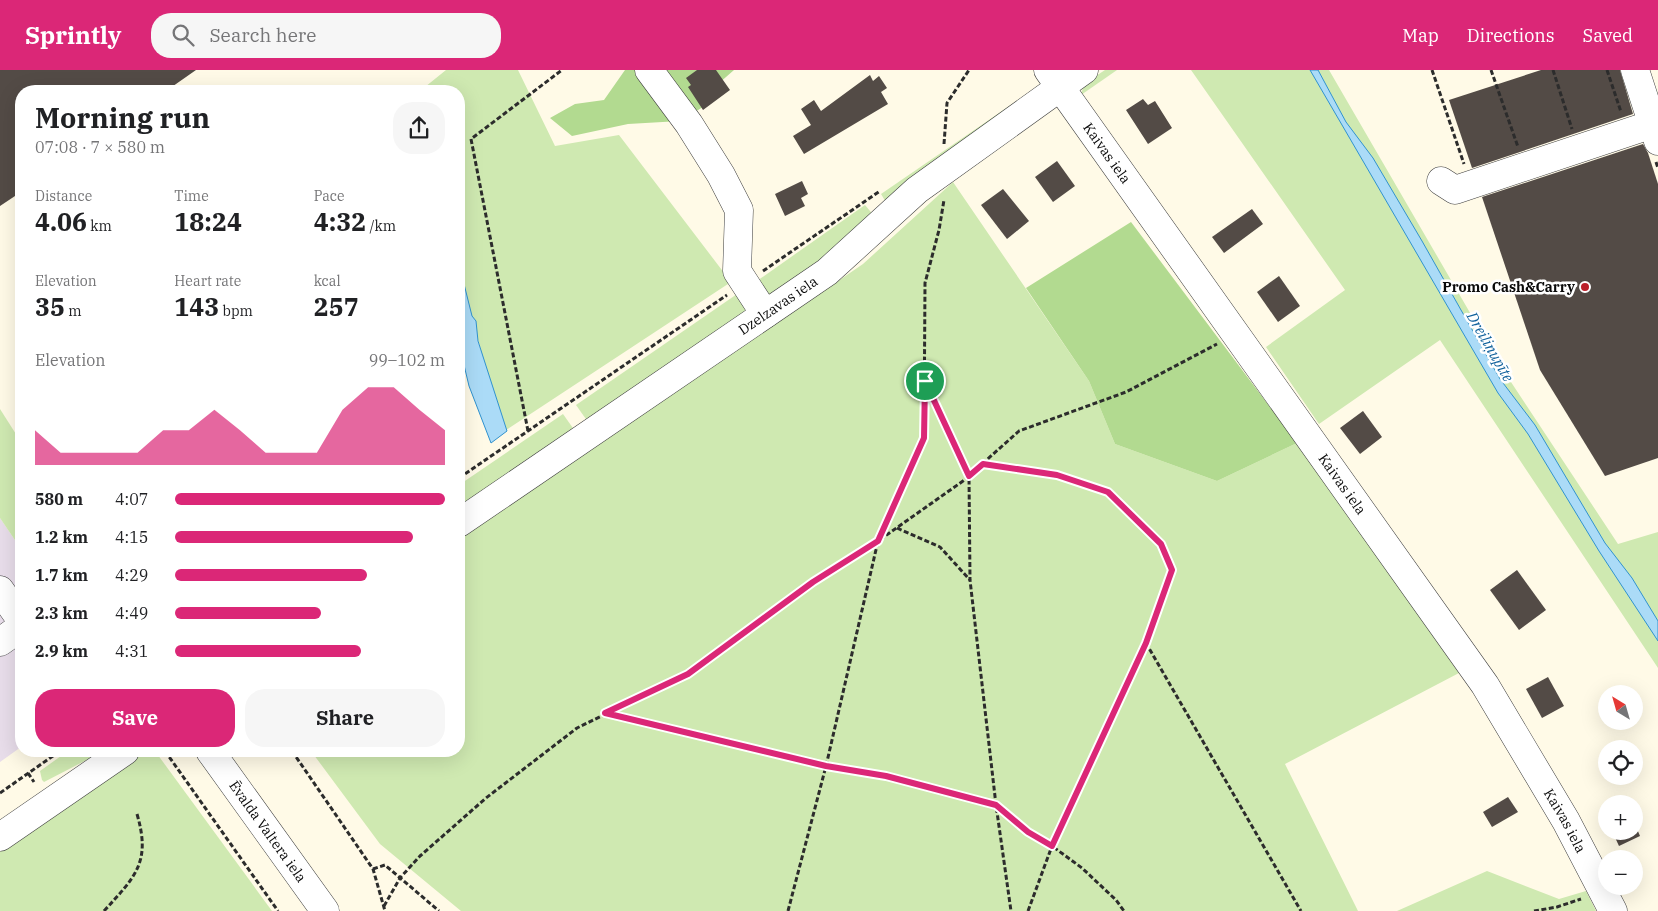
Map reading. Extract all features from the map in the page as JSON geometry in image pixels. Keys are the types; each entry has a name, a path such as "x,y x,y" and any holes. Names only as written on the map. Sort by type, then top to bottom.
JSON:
{"street":[{"path":"649,70 689,124 721,175 739,210 737,270 765,314"},
{"name":"Dzelzavas iela","path":"465,519 827,272 917,190 1053,78 1084,70"},
{"path":"1441,181 1455,190 1578,149 1655,133 1635,70"},
{"name":"Kaivas iela","path":"1053,78 1485,685 1566,821 1608,901"},
{"path":"0,590 15,611"},
{"path":"0,642 15,631"},
{"path":"0,837 116,757"},
{"name":"Ēvalda Valtera iela","path":"214,757 324,911"}],"path":[{"path":"528,431 471,139 562,70"},
{"path":"788,911 826,766 878,541 924,438 925,283 939,230 948,166 944,146 947,103 969,70"},
{"path":"1432,70 1471,184"},
{"path":"1491,70 1525,166"},
{"path":"1552,70 1578,149"},
{"path":"384,906 400,878 420,856 486,798 577,728 688,674 813,582 878,541 969,476 1019,431 1126,392 1236,334"},
{"path":"925,381 969,476 970,580 996,805 1011,911"},
{"path":"983,464 1057,475 1108,492 1161,544 1172,570 1146,643 1052,846 1028,911"},
{"path":"896,528 940,546 970,580"},
{"path":"1146,643 1301,911"},
{"path":"605,713 826,766 886,776 996,805 1028,832 1052,846 1082,868 1116,900 1124,911"},
{"path":"0,792 51,757"},
{"path":"169,757 278,911"},
{"path":"296,757 373,869 385,911"},
{"path":"28,773 34,782"},
{"path":"104,911 140,865 144,850 137,814"},
{"path":"373,869 385,864 439,911"},
{"path":"1534,911 1608,901"}],"shaded area":[{"path":"0,518 15,540 15,751 0,762"}],"green space":[{"path":"446,70 518,70 555,146 619,135 731,282 503,432 465,291 465,85 427,85"},
{"path":"625,70 734,70 718,84 703,107 680,121 628,124 572,136 550,118 575,104 604,100"},
{"path":"1105,70 1117,70 1081,95 1084,84"},
{"path":"1191,70 1329,70 1505,373 1618,544 1658,532 1658,668 1440,340 1319,424 1266,347 1345,290"},
{"path":"1040,85 887,204 881,194"},
{"path":"953,182 1089,381 1115,444 1217,481 1297,443 1459,673 1285,764 1358,911 461,911 380,844 315,757 465,757 465,536 863,264"},
{"path":"865,205 875,217 815,267 767,299 754,283"},
{"path":"1131,222 1297,443 1217,481 1115,444 1089,381 1026,288"},
{"path":"740,292 753,310 588,422 576,405"},
{"path":"0,409 15,433 15,540 0,518"},
{"path":"563,414 575,431 465,506 465,481"},
{"path":"60,757 92,757 44,782 40,771"},
{"path":"137,757 159,757 272,911 0,911 0,852"},
{"path":"1487,871 1559,899 1586,891 1596,911 1397,911"}],"water":[{"name":"Dreiliņupīte","path":"1310,70 1318,70 1346,122 1373,158 1422,241 1500,379 1535,425 1605,543 1632,578 1658,621 1658,641 1599,551 1528,434 1498,393"},
{"path":"465,288 472,316 476,321 478,341 507,431 491,443 469,386 465,369"}],"building":[{"path":"0,70 196,70 175,85 15,85 15,196 0,206"},
{"path":"697,70 716,70 730,90 703,110 688,87 691,85 686,78"},
{"path":"1541,70 1620,70 1633,114 1472,168 1449,100"},
{"path":"870,75 873,81 879,76 887,88 881,92 888,104 804,154 793,136 811,125 801,109 814,100 821,111"},
{"path":"1143,99 1148,105 1155,101 1172,128 1148,144 1126,110"},
{"name":"Promo Cash&Carry","path":"1643,144 1648,153 1658,184 1658,458 1605,476 1540,370 1482,197"},
{"path":"1057,161 1075,186 1053,202 1035,177"},
{"path":"802,181 808,194 801,198 805,206 785,216 775,194"},
{"path":"1003,189 1029,221 1007,239 981,205"},
{"path":"1252,209 1263,224 1224,253 1212,237"},
{"path":"1279,276 1300,306 1278,322 1257,292"},
{"path":"1363,411 1382,437 1360,454 1340,428"},
{"path":"1517,570 1546,610 1519,630 1490,590"},
{"path":"1548,677 1564,706 1542,718 1526,689"},
{"path":"1508,797 1518,812 1492,827 1483,812"},
{"path":"1616,840 1632,840 1619,846"}],"place":[{"name":"Promo Cash&Carry","path":"1585,287"}],"route":[{"path":"925,381 969,476 983,464 1057,475 1108,492 1161,544 1172,570 1146,643 1052,846 1028,832 996,805 886,776 826,766 605,713 688,674 813,582 878,541 924,438 925,381"}]}
